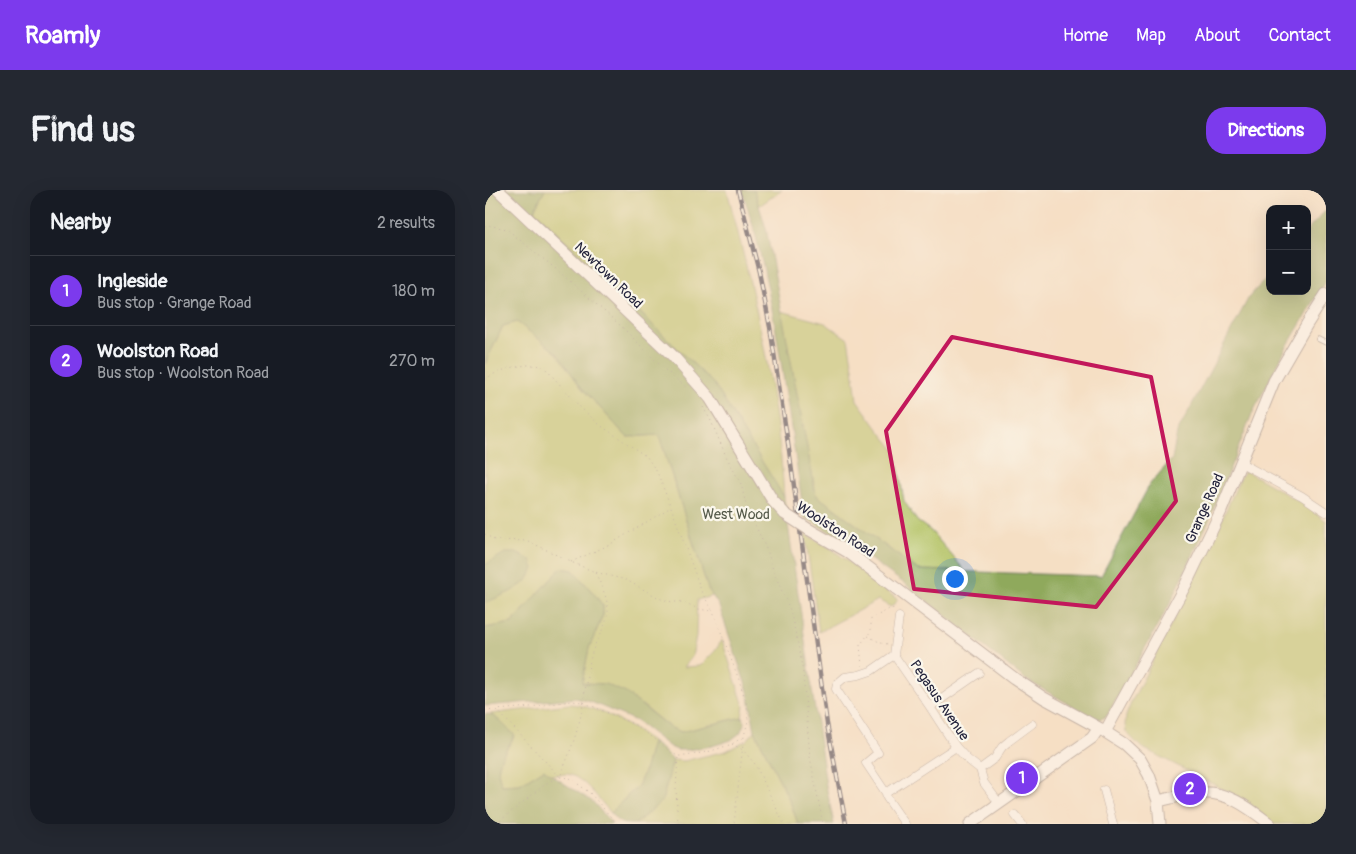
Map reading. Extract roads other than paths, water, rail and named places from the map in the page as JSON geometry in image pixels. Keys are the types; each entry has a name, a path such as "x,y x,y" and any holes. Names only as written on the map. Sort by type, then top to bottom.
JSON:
{"street":[{"name":"Newtown Road","path":"498,190 673,356 694,387"},
{"name":"Grange Road","path":"969,824 1102,730 1186,584 1221,511 1274,382 1326,294"},
{"name":"Woolston Road","path":"694,387 711,398 773,501 785,514 848,552 1013,678 1124,744 1140,759 1149,775 1158,800 1160,824"},
{"path":"1241,463 1302,496 1326,512"},
{"path":"894,655 899,617"},
{"name":"Pegasus Avenue","path":"905,824 866,763 878,752 835,689 837,684 845,677 871,671 894,655 956,747 980,769 984,783 999,803"},
{"path":"930,707 979,673"},
{"path":"980,769 995,758 1002,747 1032,724"},
{"path":"886,793 956,747"},
{"path":"1104,790 1113,824"},
{"path":"1158,800 1201,793 1219,794 1249,808 1270,824"},
{"path":"1015,816 1022,824"}],"lane":[{"path":"1318,339 1326,344"}],"railway":[{"path":"738,190 759,272 770,327 827,724 846,824"}],"place":[{"name":"Ingleside","path":"1022,778"},
{"name":"Woolston Road","path":"1190,789"}],"park label":[{"name":"West Wood","path":"736,514"}]}
